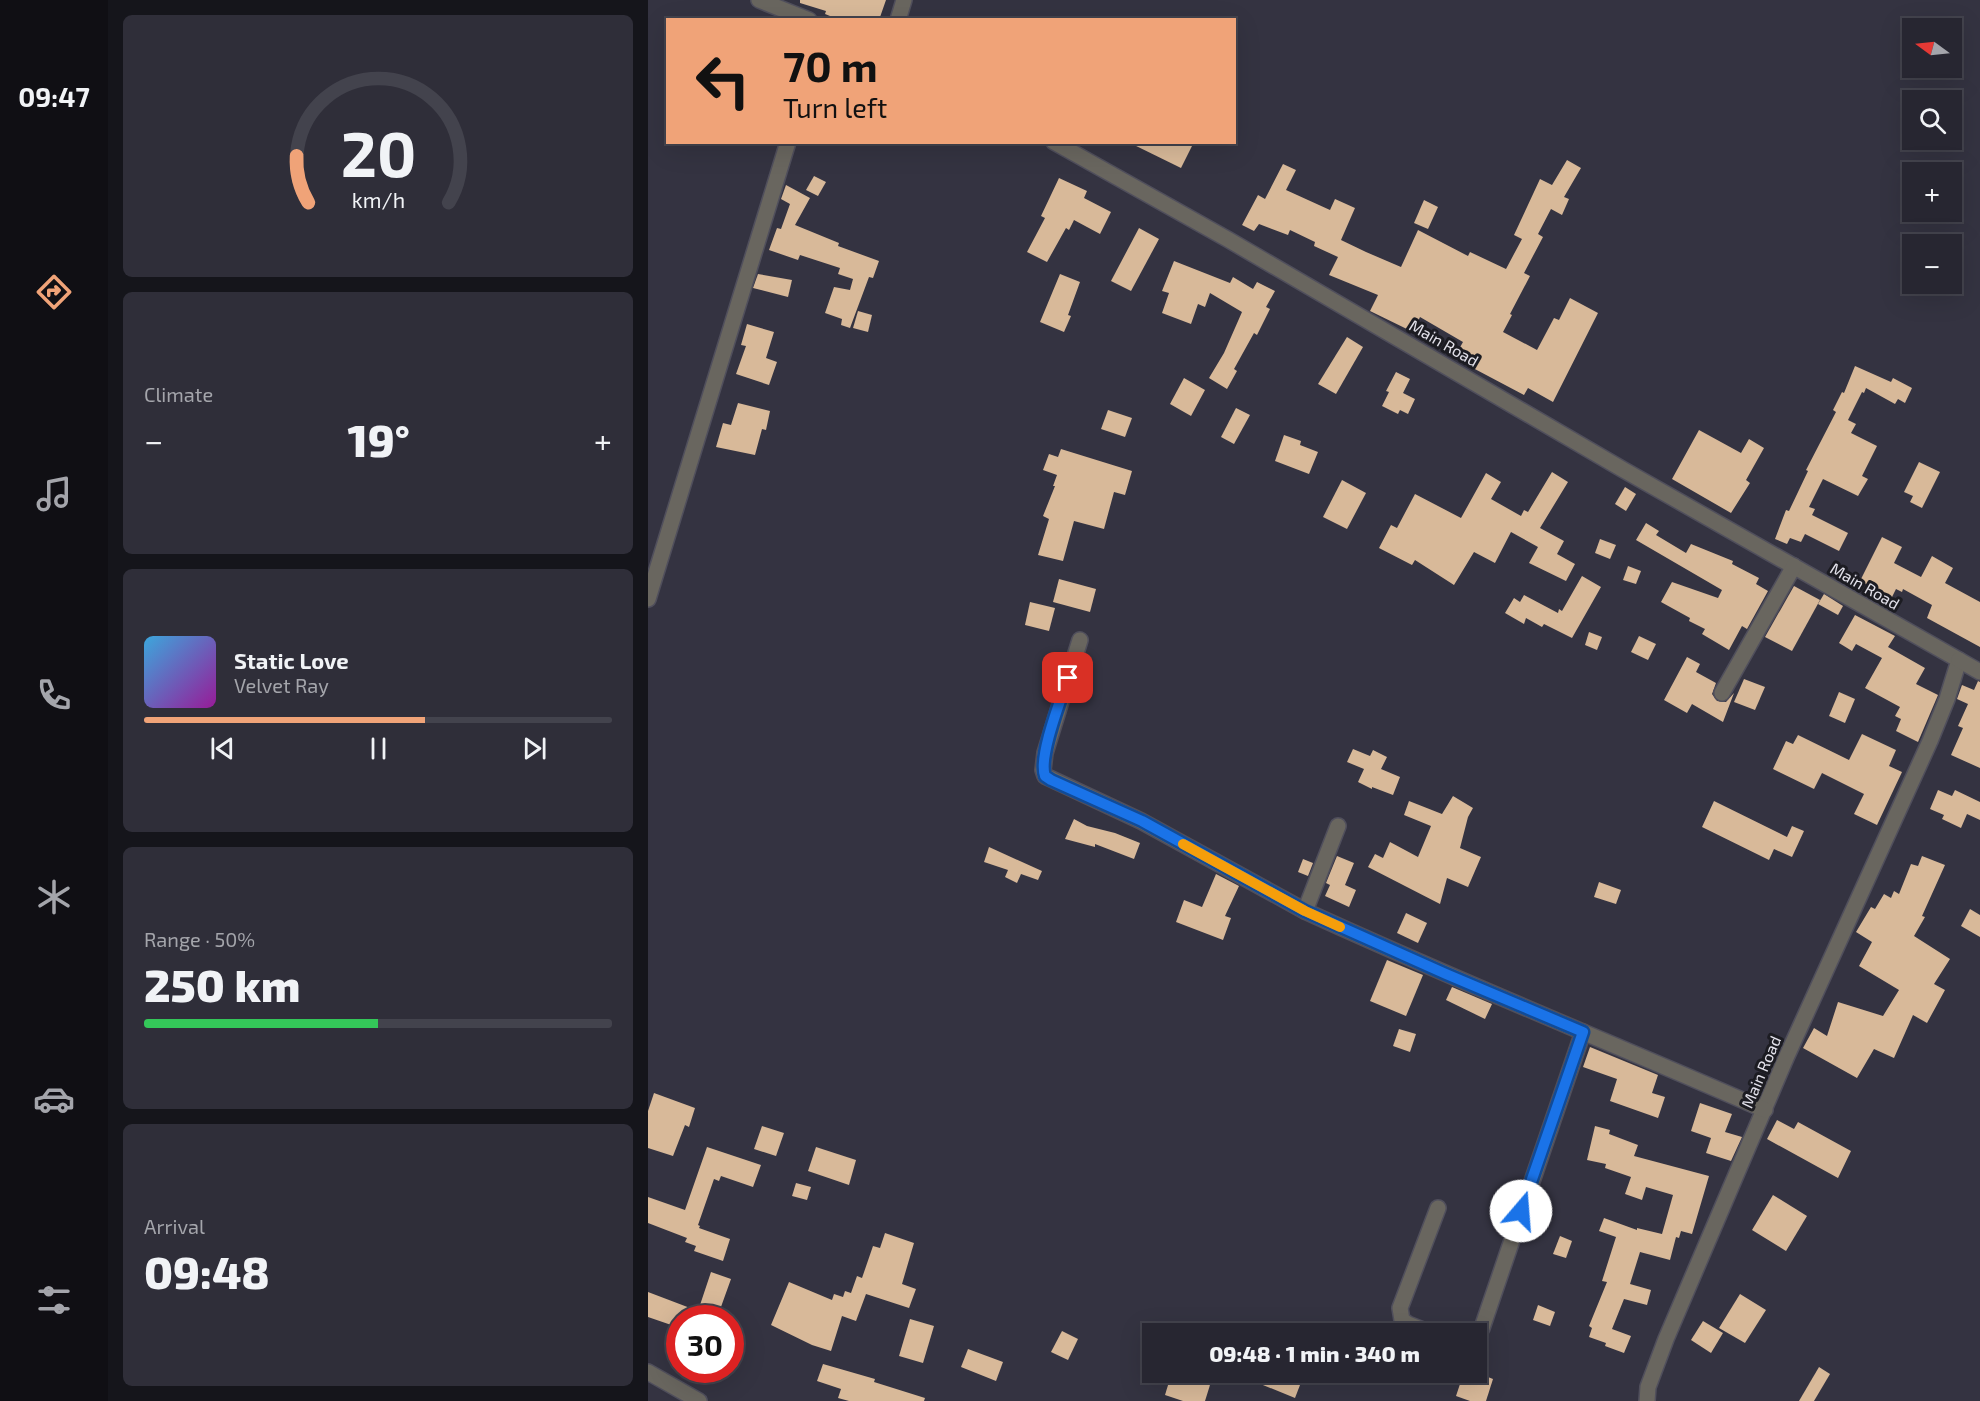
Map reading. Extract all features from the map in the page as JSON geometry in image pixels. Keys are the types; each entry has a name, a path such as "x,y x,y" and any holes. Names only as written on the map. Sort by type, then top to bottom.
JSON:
{"street":[{"path":"759,0 804,18"},
{"path":"899,18 904,0"},
{"path":"648,599 787,144"},
{"name":"Main Road","path":"1058,144 1210,229 1959,660 1947,699 1930,741 1786,1058 1666,1340 1648,1387 1647,1401"},
{"path":"1722,693 1794,566"},
{"path":"1080,640 1045,753 1043,770 1045,776 1142,821 1305,911 1764,1110"},
{"path":"1959,660 1980,672"},
{"path":"1305,911 1338,826"},
{"path":"1484,1323 1583,1032"},
{"path":"1406,1323 1402,1320 1400,1308 1438,1208"},
{"path":"648,1372 699,1401"}],"building":[{"path":"800,0 886,0 880,18 835,18 825,14 826,11 800,3"},
{"path":"1132,144 1193,144 1181,168"},
{"path":"1567,160 1581,168 1564,197 1569,199 1562,215 1551,209 1538,234 1543,237 1524,273 1530,276 1503,332 1537,350 1554,318 1559,320 1570,298 1598,313 1553,402 1528,388 1524,395 1454,358 1463,342 1420,317 1413,332 1370,311 1378,295 1329,275 1338,257 1314,246 1315,242 1290,230 1288,235 1259,224 1254,231 1242,225 1258,195 1265,199 1283,164 1296,170 1286,190 1330,210 1335,199 1355,208 1341,240 1366,252 1401,267 1418,230 1468,256 1470,252 1506,269 1522,239 1514,235 1540,179 1552,185"},
{"path":"814,176 826,182 818,196 806,190"},
{"path":"1059,178 1087,191 1084,198 1111,212 1100,234 1074,220 1069,230 1066,228 1047,262 1027,252 1045,218 1041,216"},
{"path":"786,185 810,198 795,225 839,243 838,246 879,261 873,278 869,277 850,328 841,325 842,319 825,313 834,287 850,290 853,279 838,274 840,268 800,255 798,260 769,250 777,228 781,229 790,204 781,199"},
{"path":"1424,200 1438,207 1428,229 1414,223"},
{"path":"1139,228 1159,239 1131,291 1111,281"},
{"path":"1174,261 1230,283 1233,277 1253,289 1257,282 1275,291 1266,307 1270,309 1257,335 1254,333 1234,369 1237,371 1227,389 1209,378 1224,353 1242,312 1210,293 1205,307 1198,304 1191,324 1162,313 1169,293 1162,291"},
{"path":"758,274 792,280 788,297 753,288"},
{"path":"1060,274 1080,282 1064,332 1040,322"},
{"path":"858,311 872,315 868,332 853,328"},
{"path":"747,324 774,332 766,358 777,362 769,385 736,374 746,346 741,345"},
{"path":"1347,337 1363,347 1336,394 1318,384"},
{"path":"1855,366 1891,382 1893,378 1912,388 1905,403 1898,399 1895,404 1866,388 1864,393 1862,392 1848,420 1856,424 1851,433 1877,446 1862,476 1868,479 1858,496 1823,479 1809,507 1815,509 1812,515 1848,533 1839,551 1805,534 1801,542 1790,538 1787,544 1775,539 1786,510 1789,511"},
{"path":"1396,372 1410,379 1403,393 1415,399 1408,414 1400,410 1398,414 1382,406 1389,392 1386,391"},
{"path":"1184,378 1205,390 1191,416 1170,404"},
{"path":"738,403 770,411 766,430 762,429 755,455 716,447 723,423 731,425"},
{"path":"1236,408 1250,415 1234,444 1221,437"},
{"path":"1108,410 1132,418 1125,437 1101,429"},
{"path":"1699,430 1741,453 1749,439 1764,448 1746,480 1750,483 1731,513 1672,479"},
{"path":"1284,435 1301,441 1300,445 1318,452 1309,474 1275,461"},
{"path":"1061,449 1132,471 1125,495 1114,492 1104,529 1074,521 1063,561 1038,555 1049,519 1043,516 1057,475 1043,470 1049,454 1058,457"},
{"path":"1919,462 1940,472 1922,508 1910,502 1913,496 1904,492"},
{"path":"1552,472 1568,482 1540,528 1564,541 1557,554 1575,564 1566,581 1529,563 1538,547 1511,532 1495,563 1474,552 1454,585 1415,560 1412,565 1379,548 1391,525 1397,528 1415,494 1461,518 1486,473 1501,482 1491,499 1521,516 1524,510 1528,512"},
{"path":"1342,480 1366,493 1347,529 1323,517"},
{"path":"1625,487 1636,494 1626,511 1615,504"},
{"path":"1646,523 1659,531 1656,535 1686,553 1691,544 1733,561 1732,564 1759,578 1756,584 1768,591 1747,629 1742,626 1729,650 1702,634 1705,629 1689,621 1690,618 1661,602 1672,582 1718,598 1722,590 1636,540"},
{"path":"1882,537 1902,547 1894,563 1921,577 1932,556 1953,568 1945,583 1980,602 1980,647 1927,618 1932,605 1903,589 1902,592 1896,589 1892,597 1860,581"},
{"path":"1600,539 1616,545 1610,559 1595,553"},
{"path":"1628,566 1641,571 1636,584 1623,580"},
{"path":"1582,576 1601,587 1572,638 1544,624 1542,627 1526,618 1524,624 1505,613 1514,598 1520,602 1524,595 1558,613 1559,609 1562,611"},
{"path":"1059,579 1096,589 1090,612 1053,602"},
{"path":"1794,586 1820,600 1792,651 1765,637"},
{"path":"1824,594 1843,606 1838,615 1818,604"},
{"path":"1030,602 1055,608 1049,631 1025,625"},
{"path":"1855,615 1895,636 1888,647 1925,668 1916,684 1938,695 1918,742 1896,731 1901,719 1895,716 1900,707 1865,688 1882,658 1856,644 1852,651 1839,643"},
{"path":"1589,632 1602,637 1597,650 1585,645"},
{"path":"1639,636 1656,644 1648,660 1631,652"},
{"path":"1687,657 1700,664 1696,672 1716,683 1712,694 1717,701 1726,702 1734,693 1723,722 1692,704 1687,713 1664,700"},
{"path":"1744,679 1765,687 1755,710 1734,702"},
{"path":"1978,681 1980,682 1980,768 1951,755 1963,728 1958,726 1968,704 1957,699 1962,685 1974,690"},
{"path":"1839,692 1855,699 1845,723 1829,716"},
{"path":"1862,734 1896,750 1889,766 1902,772 1877,825 1854,814 1864,794 1822,773 1814,789 1773,769 1786,741 1793,744 1798,735 1849,760"},
{"path":"1353,749 1370,756 1373,750 1387,757 1381,769 1400,777 1393,795 1358,782 1364,769 1347,762"},
{"path":"1938,790 1952,796 1955,790 1980,802 1980,820 1967,814 1961,828 1942,819 1944,815 1930,809"},
{"path":"1453,796 1473,808 1468,817 1460,848 1481,857 1468,887 1447,878 1440,904 1368,867 1375,854 1383,858 1390,842 1418,857 1431,826 1404,815 1409,801 1442,814"},
{"path":"1714,801 1787,837 1792,826 1804,831 1792,857 1774,849 1769,860 1702,827"},
{"path":"1074,819 1087,826 1115,833 1140,843 1134,859 1095,844 1095,847 1065,839"},
{"path":"989,847 1042,871 1038,880 1021,874 1017,883 1005,877 1008,870 984,862"},
{"path":"1337,856 1354,863 1345,885 1356,890 1349,907 1325,896 1330,885 1326,883"},
{"path":"1922,856 1945,865 1922,916 1925,917 1914,936 1950,959 1934,984 1945,990 1927,1023 1913,1015 1894,1058 1874,1049 1857,1078 1803,1048 1814,1028 1827,1036 1838,1002 1883,1016 1899,990 1859,966 1872,942 1856,932 1871,907 1875,909 1884,894 1891,898 1894,891 1899,894 1911,864 1918,866"},
{"path":"1303,859 1313,863 1308,876 1298,872"},
{"path":"1216,874 1239,886 1225,916 1231,918 1223,940 1176,922 1184,900 1202,907"},
{"path":"1599,882 1621,890 1616,904 1594,897"},
{"path":"1970,909 1980,915 1980,937 1961,926"},
{"path":"1406,913 1427,923 1418,943 1397,933"},
{"path":"1387,960 1423,975 1406,1016 1370,1001"},
{"path":"1452,987 1492,1004 1485,1019 1446,1000"},
{"path":"1399,1029 1416,1034 1410,1052 1393,1046"},
{"path":"1590,1047 1658,1075 1652,1093 1665,1097 1658,1118 1610,1101 1617,1079 1583,1067"},
{"path":"654,1093 695,1108 689,1127 685,1125 673,1156 648,1148 648,1111"},
{"path":"1700,1103 1732,1114 1725,1132 1742,1137 1731,1161 1706,1153 1711,1138 1691,1131"},
{"path":"1777,1120 1794,1129 1798,1122 1851,1151 1838,1178 1767,1139"},
{"path":"762,1126 784,1133 776,1156 754,1149"},
{"path":"1595,1126 1610,1130 1609,1134 1638,1145 1634,1156 1709,1176 1692,1234 1681,1231 1679,1238 1676,1237 1670,1260 1640,1252 1630,1284 1651,1290 1647,1305 1624,1299 1612,1329 1631,1336 1624,1353 1589,1337 1592,1328 1589,1326 1607,1282 1602,1281 1616,1237 1599,1231 1604,1218 1637,1230 1637,1228 1662,1234 1673,1195 1646,1187 1642,1200 1625,1194 1631,1177 1605,1168 1606,1164 1587,1160"},
{"path":"707,1147 761,1165 753,1187 721,1176 719,1181 714,1179 698,1225 699,1228 730,1239 723,1261 694,1251 696,1246 685,1242 687,1238 648,1223 648,1197 685,1210"},
{"path":"816,1147 856,1160 849,1185 808,1171"},
{"path":"796,1183 811,1187 807,1200 792,1196"},
{"path":"1773,1195 1807,1216 1786,1251 1752,1230"},
{"path":"885,1233 914,1243 902,1284 916,1289 909,1308 866,1294 856,1321 842,1316 831,1351 812,1345 771,1325 789,1282 832,1300 834,1294 843,1297 845,1291 851,1293 857,1276 862,1278 873,1246 880,1248"},
{"path":"1560,1236 1572,1241 1566,1258 1553,1254"},
{"path":"711,1272 731,1279 722,1305 700,1305"},
{"path":"648,1292 682,1305 666,1305 666,1323 648,1317"},
{"path":"1740,1294 1766,1310 1745,1343 1719,1328"},
{"path":"1538,1305 1555,1312 1550,1326 1533,1320"},
{"path":"910,1319 934,1326 923,1363 899,1356"},
{"path":"1703,1321 1723,1333 1711,1353 1691,1340"},
{"path":"1062,1331 1078,1339 1068,1360 1051,1352"},
{"path":"968,1349 1003,1362 996,1381 961,1367"},
{"path":"823,1364 875,1379 874,1382 925,1398 924,1401 849,1401 838,1398 841,1389 817,1381"},
{"path":"1819,1367 1830,1374 1814,1401 1799,1401"},
{"path":"1487,1377 1493,1379 1486,1401 1470,1401 1456,1396 1460,1383 1487,1383"},
{"path":"1169,1383 1211,1383 1205,1401 1183,1401 1165,1395"},
{"path":"1258,1383 1301,1383 1295,1398"}],"slow traffic":[{"path":"1183,844 1305,911 1340,927"}],"route":[{"path":"1068,678 1045,753 1043,770 1045,776 1142,821 1305,911 1583,1032 1521,1211"}]}
